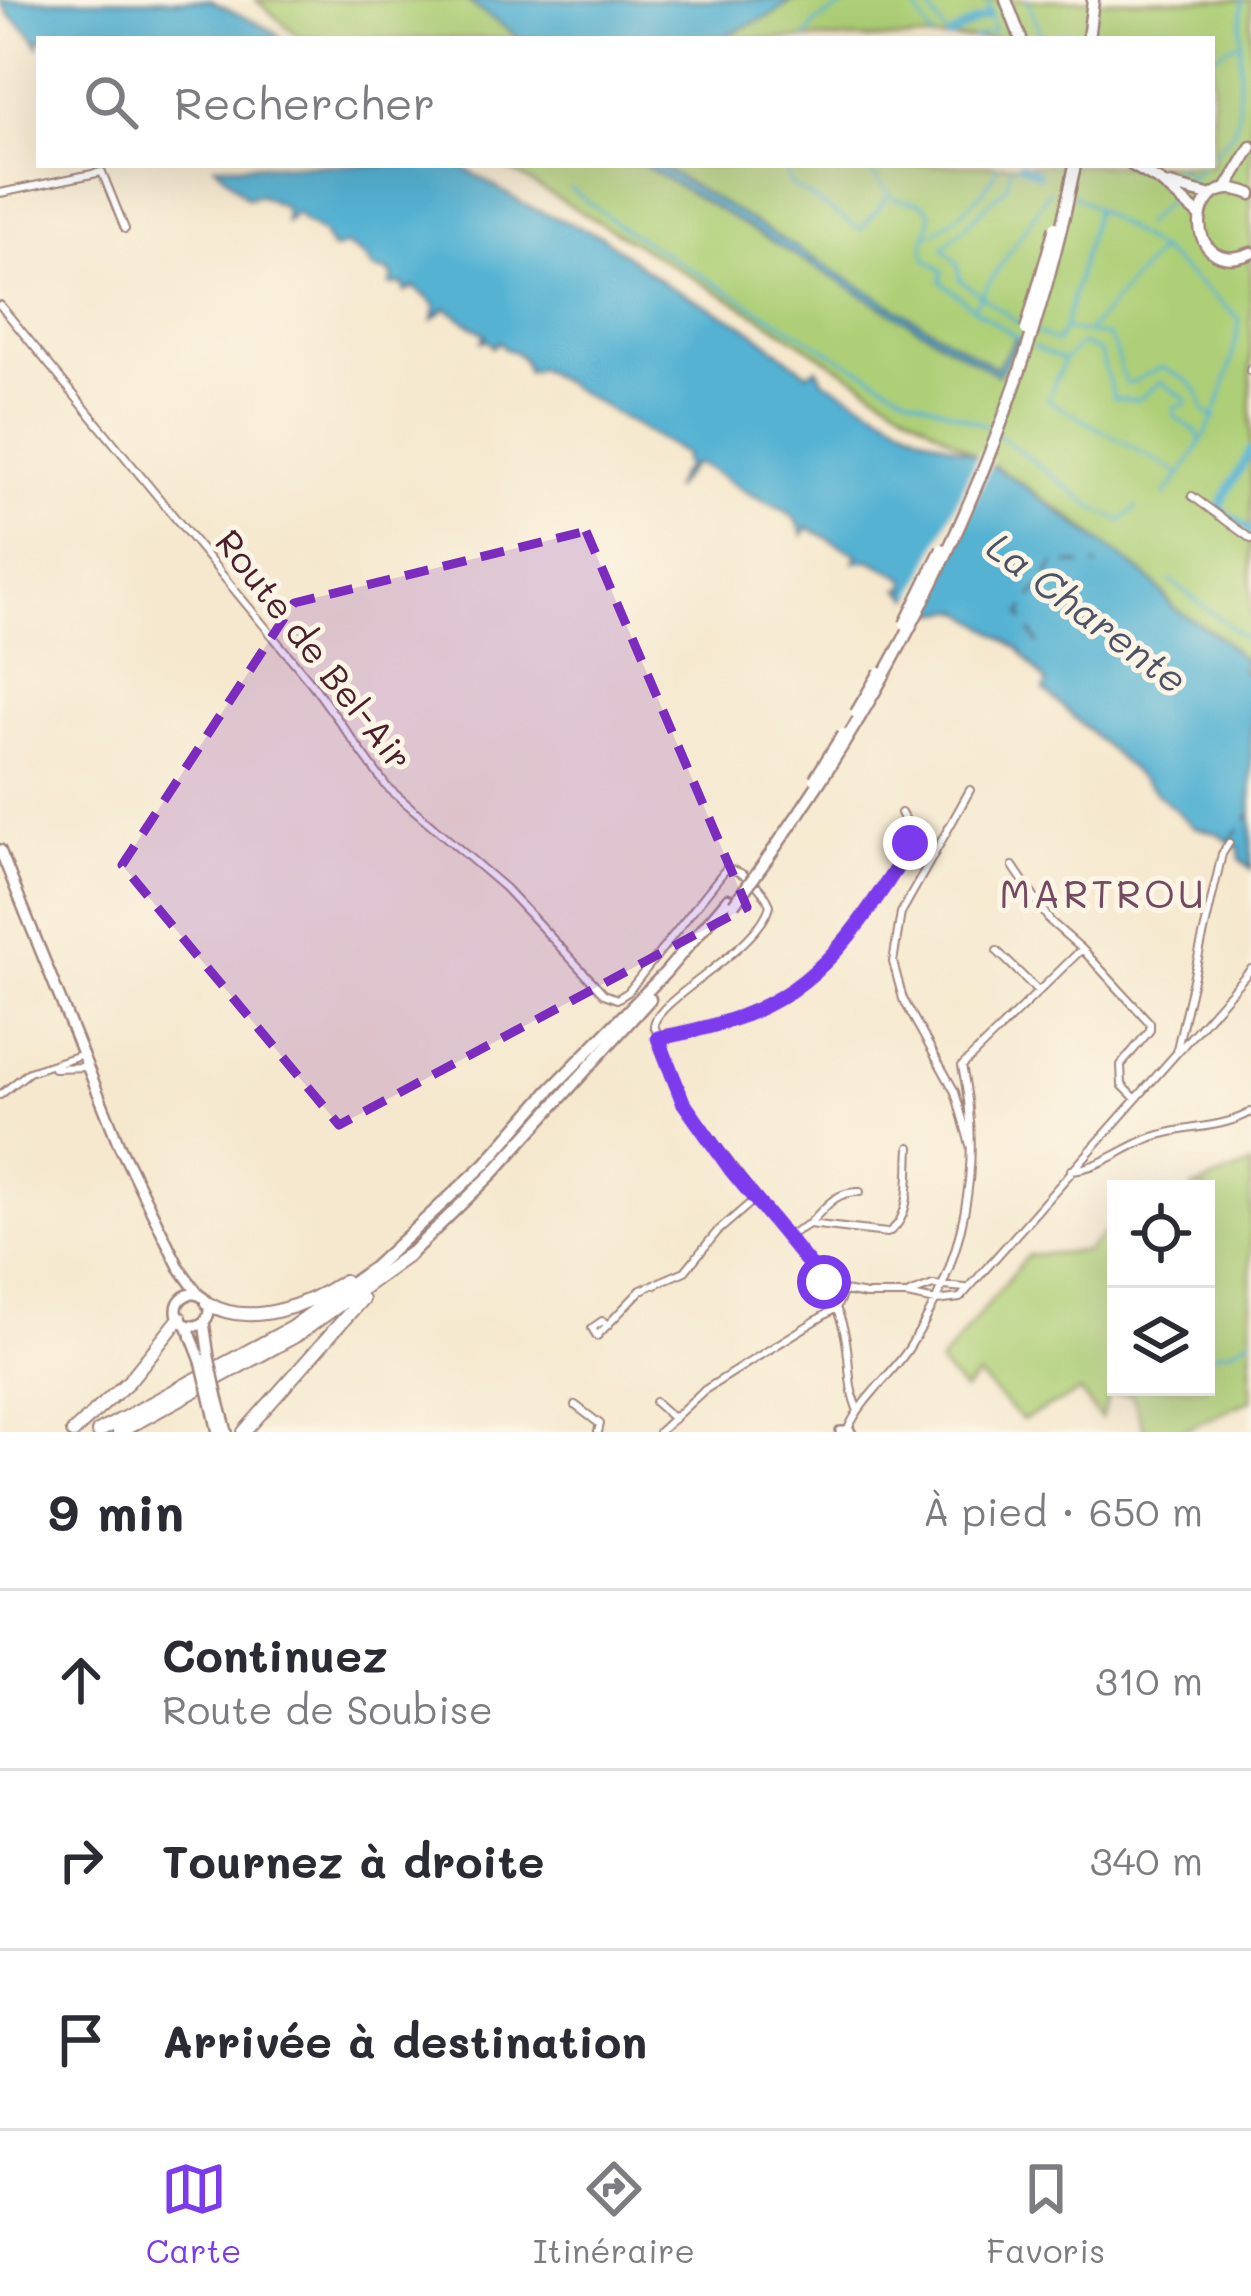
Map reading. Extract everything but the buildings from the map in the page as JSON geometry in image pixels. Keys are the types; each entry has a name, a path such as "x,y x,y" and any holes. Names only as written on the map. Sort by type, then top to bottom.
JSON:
{"highway":[{"path":"119,1432 297,1335 410,1255"},
{"path":"244,1432 349,1311 410,1255"},
{"path":"203,1299 224,1311 278,1311 324,1294 364,1268 371,1270"},
{"path":"98,1432 290,1328 371,1270"},
{"path":"73,1432 184,1322"}],"main road":[{"path":"1006,0 1020,36"},
{"path":"1092,36 1096,0"},
{"path":"1251,147 1226,189 1212,196 1199,215 1201,236 1214,253 1231,258 1251,253"},
{"path":"410,1255 493,1173 731,901 851,736 950,550 991,452 1055,258 1071,168"},
{"path":"1137,168 1199,215"},
{"path":"1161,182 1212,196"},
{"path":"1226,189 1251,194"},
{"path":"0,850 130,1170 179,1267 209,1313 204,1322 205,1359 227,1432"},
{"path":"371,1270 485,1164 731,901"},
{"path":"179,1267 184,1322 205,1359"},
{"path":"180,1302 188,1295 203,1299"},
{"path":"184,1322 204,1322"},
{"path":"214,1396 218,1432"}],"street":[{"path":"0,194 103,172 125,229"},
{"name":"Route de Bel-Air","path":"0,305 312,684 387,787 505,889 604,994 622,997 642,978 725,870 740,871 767,898 768,914 700,982 656,1013 653,1025 658,1038"},
{"path":"1192,496 1251,539"},
{"path":"970,790 901,913 893,962 903,999 955,1092 970,1145"},
{"path":"901,813 911,831 905,855 854,932 814,976 746,1015 658,1038 683,1102 813,1273 844,1291 960,1298 1251,969"},
{"path":"1177,1048 1222,854 1229,843"},
{"path":"1013,866 1050,921 1150,1023 1150,1030 1121,1065 1122,1085 1135,1098"},
{"path":"846,1431 907,1352 943,1286 962,1230 973,1133 962,1066 1082,949"},
{"path":"997,951 1037,990"},
{"path":"0,1095 28,1072 82,1054"},
{"path":"44,1067 87,1067"},
{"path":"1071,1170 1088,1168 1150,1137 1217,1126 1251,1112"},
{"path":"809,1224 876,1233 897,1228 903,1217 910,1147"},
{"path":"785,1237 809,1224 834,1198 846,1191 860,1192"},
{"path":"608,1325 641,1290 685,1271 717,1232 755,1199"},
{"path":"907,1295 943,1286 959,1290 968,1286"},
{"path":"659,1432 703,1391 836,1308 844,1291"},
{"path":"836,1308 850,1345 858,1411"},
{"path":"655,1402 674,1418"},
{"path":"575,1405 600,1424 598,1432"}],"highlighted area":[{"path":"586,531 747,907 339,1125 122,865 294,603"}],"green space":[{"path":"256,0 1251,0 1251,677 1242,670 1246,662 1173,608 1165,596 1074,520 1017,481 757,315 506,168 1215,168 1215,36 298,36"},
{"path":"1251,1165 1251,1400 1179,1432 1145,1432 1133,1396 1215,1396 1213,1180"},
{"path":"1107,1230 1109,1396 1101,1419 1080,1392 1022,1420 978,1376 964,1391 939,1364 1028,1255 1086,1251"}],"water":[{"path":"0,0 209,0 278,36 36,36 36,43"},
{"path":"466,0 792,0 774,14 725,36 517,36"},
{"name":"La Charente","path":"218,168 464,168 527,206 601,236 665,284 744,325 807,373 817,368 823,380 1017,481 1136,568 1173,608 1217,635 1246,662 1242,670 1251,677 1251,870 1240,859 1240,849 1217,833 1194,827 1044,690 1047,683 1019,649 961,610 929,613 900,589 906,588 906,579 870,560 854,562 858,555 807,527 803,535 787,512 701,465 693,464 672,490 687,468 686,455 540,369 527,372 518,354 499,341 493,347 482,341 486,335 446,308 433,319 436,305 414,287 405,292 403,284 390,285 393,277 388,272 373,269 364,256 346,245 332,250 323,233 297,212 286,222 286,208 259,195 247,198"},
{"path":"648,168 663,168 996,368 1016,338 1020,341 998,375"}],"pier":[{"path":"979,451 993,460 924,616 910,604"}],"waterway":[{"path":"807,36 815,23 854,0"},
{"path":"910,0 932,36"},
{"path":"923,0 948,36"},
{"path":"987,0 994,32 989,32"},
{"path":"1028,0 1042,36"},
{"path":"1215,152 1233,132 1238,115 1242,0"},
{"path":"984,18 990,13"},
{"path":"951,36 978,20"},
{"path":"980,36 985,34"},
{"path":"1215,54 1237,43"},
{"path":"786,168 790,184 861,230 888,196"},
{"path":"867,168 895,199 921,203 928,210 926,259 943,271 941,281 972,307"},
{"path":"926,236 969,206 996,168"},
{"path":"1010,168 1007,186 943,248 957,263 960,280 1021,325"},
{"path":"1027,168 1038,174"},
{"path":"1060,168 1066,187"},
{"path":"1178,168 1190,175"},
{"path":"1186,182 1199,168"},
{"path":"570,188 624,229 847,362 910,396 985,425 1098,510 1122,521 1137,507"},
{"path":"1025,343 973,308 1050,190"},
{"path":"1072,194 1095,208"},
{"path":"1143,225 1170,199"},
{"path":"1165,495 1195,453 1206,433 1215,413 1240,319 1159,250 1096,209 1064,329 1108,336 1128,384 1162,367 1185,379 1199,394 1204,411 1216,419"},
{"path":"1089,330 1158,251"},
{"path":"1035,331 1057,342 1063,330"},
{"path":"1180,474 1048,400 1064,360 1081,344 1100,352 1114,398 1138,400 1161,382 1187,400 1174,407 1174,416 1197,432 1200,445"},
{"path":"1034,347 1063,360"},
{"path":"1251,450 1218,508 1251,531"},
{"path":"1170,580 1251,643"},
{"path":"1215,1353 1251,1338"}],"ferry route":[{"path":"1038,644 1021,614 1056,562 1099,566"},
{"path":"1230,841 1251,814"}],"district":[{"name":"MARTROU","path":"1103,892"}],"route":[{"path":"824,1282 731,1170 683,1102 658,1038 746,1015 803,985 854,932 910,843"}]}
